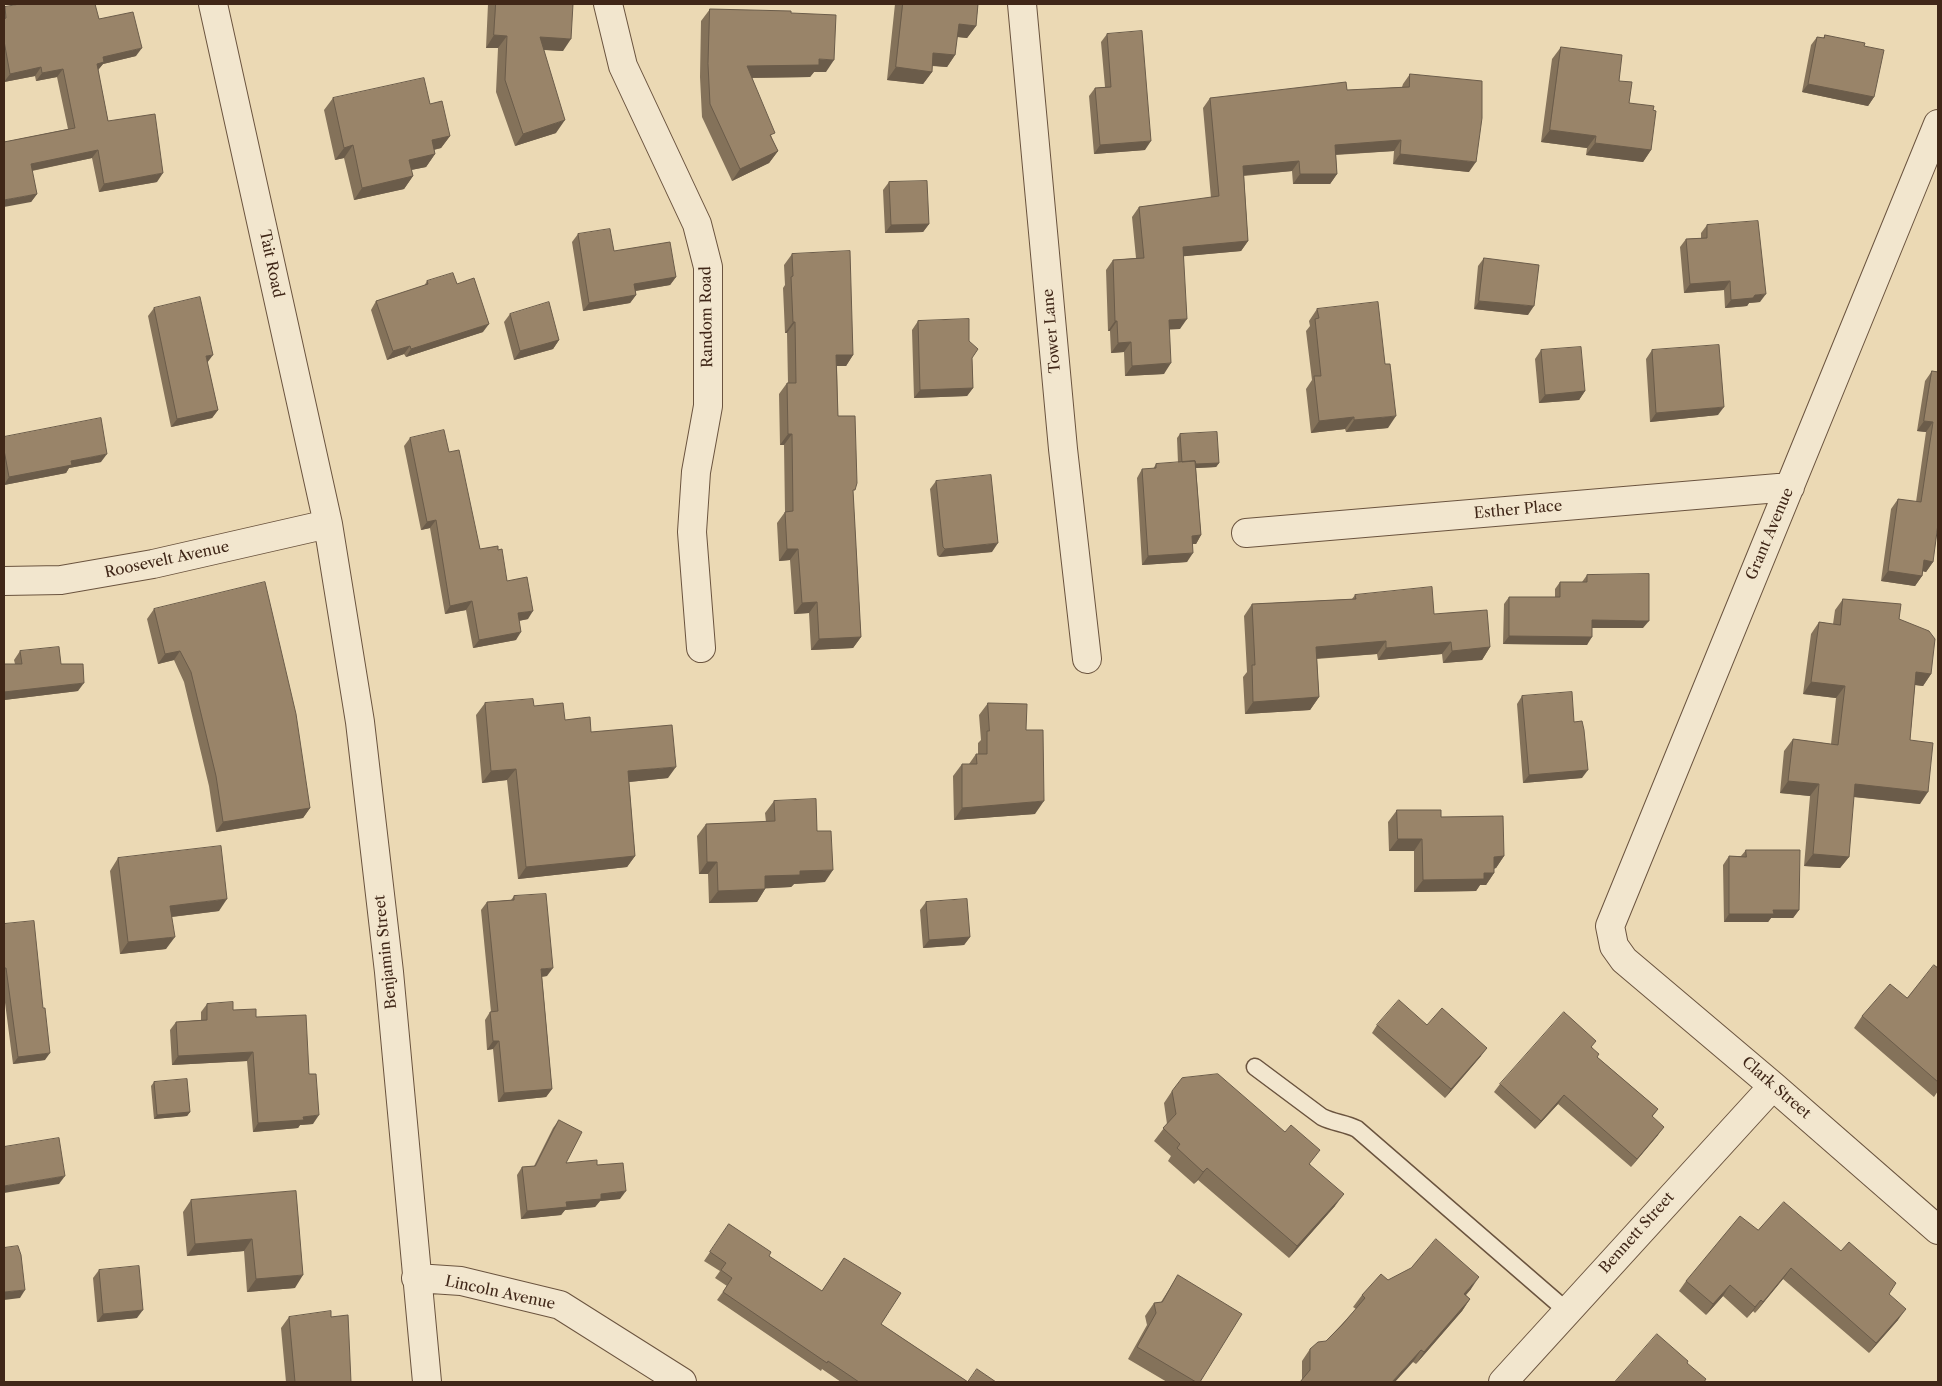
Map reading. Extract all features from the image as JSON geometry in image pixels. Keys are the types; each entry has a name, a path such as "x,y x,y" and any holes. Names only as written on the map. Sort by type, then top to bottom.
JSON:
{"street":[{"name":"Tait Road","path":"213,4 328,524"},
{"name":"Random Road","path":"608,4 623,66 697,224 708,268 708,406 696,472 692,532 701,648"},
{"name":"Tower Lane","path":"1022,4 1063,449 1087,659"},
{"name":"Grant Avenue","path":"1614,946 1610,926 1613,912 1790,487 1938,124"},
{"name":"Esther Place","path":"1246,533 1790,487"},
{"name":"Roosevelt Avenue","path":"4,581 61,580 144,566 328,524"},
{"name":"Benjamin Street","path":"328,524 360,722 376,857 389,972 416,1278 428,1382"},
{"name":"Clark Street","path":"1614,946 1624,960 1773,1086 1938,1230"},
{"name":"Bennett Street","path":"1503,1382 1773,1086"},
{"name":"Lincoln Avenue","path":"416,1278 461,1281 560,1305 682,1382"}],"lane":[{"path":"1256,1067 1322,1117 1333,1123 1347,1124 1357,1129 1567,1311"}],"building":[{"path":"20,4 95,4 99,19 133,12 142,48 103,57 104,62 97,64 108,121 155,114 163,173 104,184 98,150 31,164 37,194 4,200 4,142 75,128 63,69 42,73 41,67 10,74 4,41 5,7"},
{"path":"496,4 573,4 571,39 540,37 565,120 523,134 505,80 507,36 494,35"},
{"path":"903,4 978,4 976,26 959,24 955,55 933,53 932,72 896,67"},
{"path":"710,9 791,11 791,13 836,15 834,60 819,59 819,65 747,66 775,133 770,135 778,151 740,169 710,104 708,64"},
{"path":"1142,31 1151,141 1100,145 1095,88 1111,87 1107,34"},
{"path":"1825,35 1865,43 1864,46 1884,50 1874,97 1808,84 1817,37 1824,38"},
{"path":"1561,47 1622,55 1619,81 1632,82 1629,103 1654,106 1653,110 1656,111 1651,150 1595,143 1596,136 1550,130"},
{"path":"1410,74 1482,81 1482,118 1476,162 1400,154 1401,140 1335,145 1337,174 1300,174 1299,161 1243,166 1248,241 1183,247 1187,319 1169,320 1171,363 1132,366 1131,342 1118,343 1117,321 1115,321 1113,260 1144,258 1139,207 1219,196 1210,98 1346,82 1347,90 1409,87"},
{"path":"424,78 430,104 442,101 450,136 432,140 435,154 409,160 413,176 362,188 353,145 344,148 333,98"},
{"path":"927,181 929,224 891,225 889,182"},
{"path":"1758,221 1766,294 1755,295 1753,298 1731,300 1730,281 1690,284 1686,239 1707,238 1707,225"},
{"path":"610,229 614,251 670,242 676,277 634,284 636,295 589,303 578,234"},
{"path":"850,251 853,355 836,355 838,416 855,416 857,483 855,490 853,490 861,637 819,639 817,602 802,603 798,549 787,549 785,512 793,511 792,434 788,434 787,383 796,383 795,322 793,322 791,277 793,276 792,254"},
{"path":"1484,258 1539,265 1534,306 1479,301"},
{"path":"453,273 457,284 474,278 489,324 411,349 410,346 393,351 376,301 428,284 427,281"},
{"path":"200,297 213,355 206,356 218,410 177,419 154,308"},
{"path":"549,302 559,340 520,351 510,314"},
{"path":"1378,302 1385,364 1390,364 1396,416 1354,420 1354,417 1319,421 1314,376 1321,376 1315,319 1319,318 1317,309"},
{"path":"969,319 969,341 978,349 972,358 973,388 920,390 918,321"},
{"path":"1719,345 1724,407 1656,413 1652,350"},
{"path":"1581,347 1585,391 1545,395 1541,350"},
{"path":"1932,371 1938,372 1938,524 1933,562 1924,560 1922,576 1888,571 1898,499 1921,502 1933,422 1924,421"},
{"path":"101,418 107,454 71,461 72,465 9,477 4,450 4,437"},
{"path":"444,430 449,452 459,450 480,549 498,546 498,550 502,549 507,581 527,577 533,611 518,613 521,632 479,640 472,601 450,606 436,520 427,522 410,438"},
{"path":"1217,432 1219,463 1196,464 1195,461 1182,462 1180,434"},
{"path":"1195,461 1201,535 1192,536 1193,553 1148,556 1142,469 1156,468 1156,464"},
{"path":"991,475 998,543 945,549 943,547 936,481"},
{"path":"1649,574 1649,621 1592,620 1592,637 1509,636 1509,597 1560,597 1560,582 1587,582 1587,575"},
{"path":"265,582 296,714 310,808 223,822 216,776 191,672 180,651 165,654 154,609"},
{"path":"1432,587 1434,614 1487,610 1490,647 1452,651 1451,642 1386,648 1386,641 1316,647 1319,697 1253,702 1252,665 1255,665 1252,604 1356,599 1355,595"},
{"path":"1843,599 1901,604 1899,619 1929,631 1935,639 1931,674 1916,672 1910,740 1933,743 1928,792 1855,784 1849,857 1813,854 1819,784 1788,781 1793,739 1838,745 1845,686 1811,682 1819,622 1840,625"},
{"path":"59,647 61,664 83,664 84,683 4,692 4,664 22,664 20,651"},
{"path":"1572,692 1574,722 1582,721 1584,730 1588,770 1529,775 1522,696"},
{"path":"533,699 534,706 563,703 565,720 590,717 591,732 672,725 676,767 628,771 635,856 526,867 516,769 491,771 485,703"},
{"path":"988,703 1027,704 1026,730 1043,730 1044,801 962,808 962,764 977,764 976,754 987,754 987,731 989,731"},
{"path":"816,799 817,831 831,831 833,870 800,871 800,875 765,876 765,889 718,891 717,862 707,862 706,824 775,821 774,801"},
{"path":"1397,810 1441,810 1441,817 1503,816 1504,856 1494,857 1494,873 1484,873 1484,879 1423,880 1422,839 1398,839"},
{"path":"221,846 227,899 170,906 175,937 128,942 118,858"},
{"path":"1746,850 1800,850 1799,910 1773,910 1774,914 1729,914 1729,856 1746,857"},
{"path":"546,894 553,968 541,969 552,1089 504,1093 499,1041 493,1041 490,1012 498,1011 487,902 514,900 514,896"},
{"path":"967,899 970,937 929,940 926,902"},
{"path":"34,921 43,1008 45,1008 50,1053 18,1057 6,968 4,968 4,924"},
{"path":"1934,965 1938,968 1938,1082 1862,1016 1890,984 1907,998"},
{"path":"1399,1000 1427,1025 1442,1008 1487,1048 1451,1089 1377,1025"},
{"path":"233,1002 233,1010 256,1009 256,1017 306,1015 309,1074 316,1074 319,1115 303,1117 304,1120 258,1123 253,1052 178,1056 176,1022 207,1020 207,1004"},
{"path":"1564,1012 1596,1041 1591,1047 1599,1054 1597,1057 1658,1109 1652,1116 1664,1127 1637,1159 1564,1095 1541,1121 1500,1084"},
{"path":"1218,1074 1285,1132 1291,1125 1320,1150 1309,1164 1344,1194 1297,1246 1207,1168 1203,1172 1177,1148 1180,1144 1163,1128 1176,1114 1172,1091 1182,1078"},
{"path":"187,1079 190,1112 157,1115 154,1082"},
{"path":"559,1120 582,1132 566,1163 597,1160 597,1165 623,1163 626,1191 601,1194 601,1199 566,1202 567,1207 527,1211 522,1167 535,1166"},
{"path":"59,1138 65,1176 4,1186 4,1147"},
{"path":"296,1191 303,1275 256,1279 252,1239 195,1244 191,1200"},
{"path":"1784,1202 1841,1251 1849,1242 1896,1283 1889,1294 1906,1309 1876,1343 1791,1268 1763,1302 1761,1300 1755,1307 1730,1285 1713,1304 1686,1281 1740,1216 1758,1230"},
{"path":"729,1224 771,1252 769,1256 822,1291 844,1258 901,1293 881,1324 968,1382 859,1382 828,1361 827,1363 723,1292 732,1278 721,1270 726,1263 710,1252"},
{"path":"1436,1239 1479,1277 1464,1294 1470,1299 1424,1352 1421,1350 1392,1382 1300,1382 1310,1370 1310,1349 1318,1342 1326,1341 1342,1325 1365,1298 1362,1295 1381,1274 1388,1280 1411,1268"},
{"path":"18,1246 21,1255 25,1290 4,1292 4,1248"},
{"path":"139,1266 143,1310 103,1314 99,1270"},
{"path":"1178,1275 1242,1314 1200,1382 1196,1382 1137,1347 1156,1313 1154,1303 1162,1302"},
{"path":"331,1311 331,1317 348,1315 351,1382 295,1382 289,1317"},
{"path":"1657,1334 1706,1379 1704,1382 1615,1382"},
{"path":"977,1369 996,1382 968,1382"}]}
